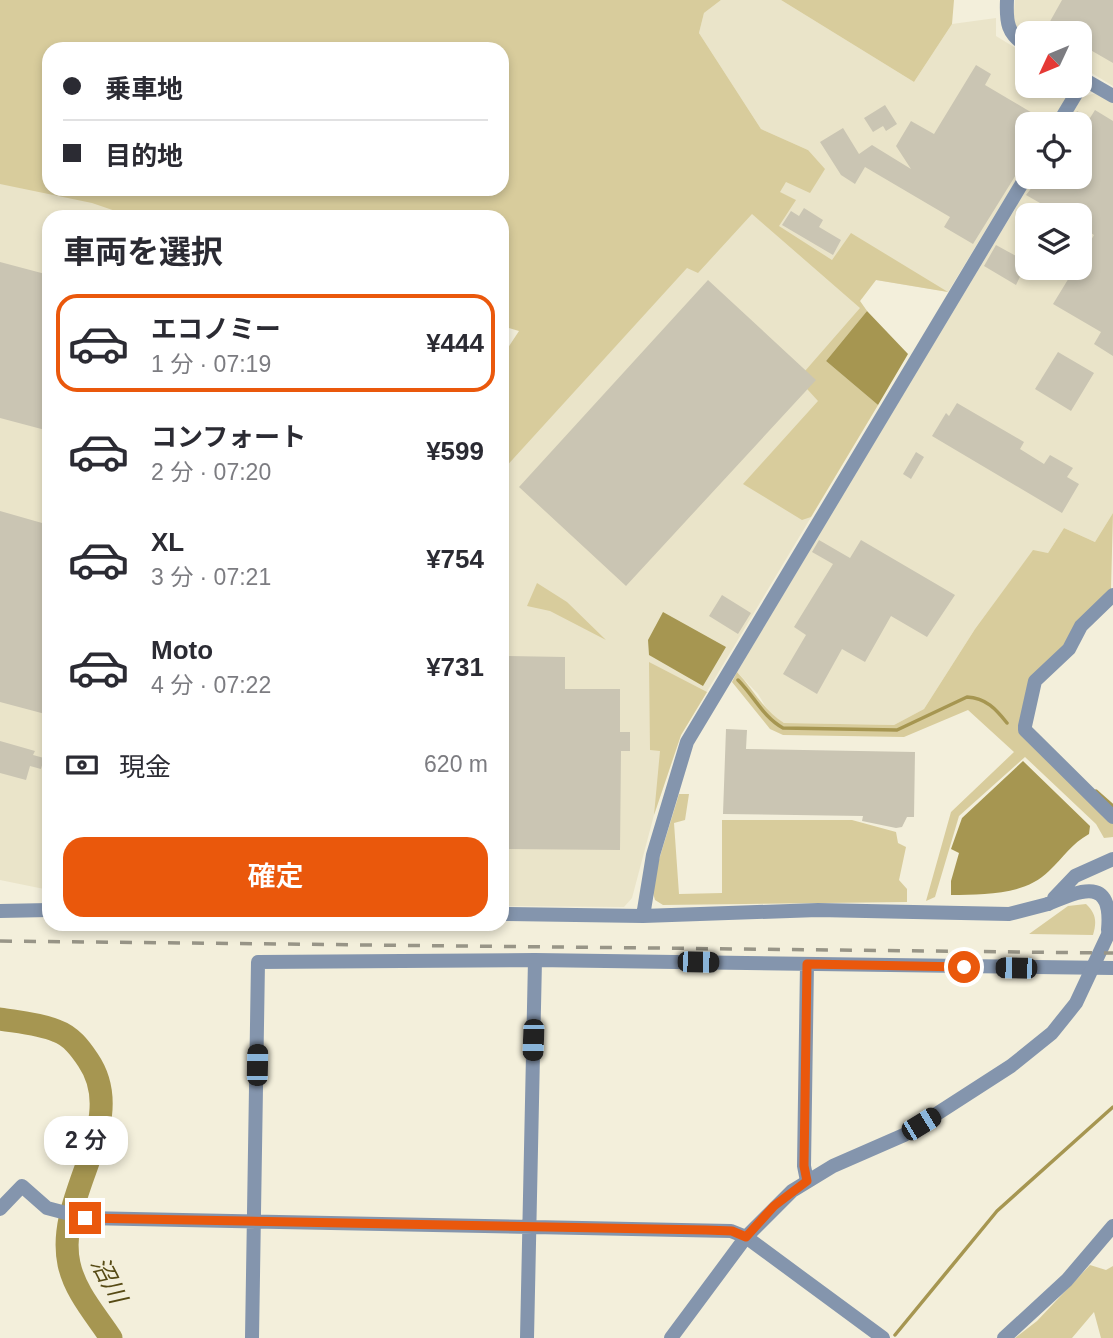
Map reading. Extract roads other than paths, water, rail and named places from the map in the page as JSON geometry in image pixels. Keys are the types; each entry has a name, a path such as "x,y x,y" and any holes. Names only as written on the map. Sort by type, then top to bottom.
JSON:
{"street":[{"path":"1007,0 1006,24 1015,39"},
{"path":"1092,84 1113,96"},
{"path":"643,916 653,855 687,742 1018,189"},
{"path":"1113,595 1081,626 1069,649 1035,681 1025,726 1025,730 1113,817"},
{"path":"1048,904 1075,876 1113,859"},
{"path":"509,914 643,916 818,910 1009,914 1048,904 1081,889 1091,890 1104,900 1110,911 1111,927 1094,969 1076,1003 1052,1033 1011,1066 904,1135 832,1166 774,1206 746,1237 671,1338"},
{"path":"0,911 42,911"},
{"path":"252,1338 258,962 535,960 1113,968"},
{"path":"527,1338 535,960"},
{"path":"807,964 804,1166 807,1181"},
{"path":"0,1209 22,1186 55,1211 85,1218 732,1231 746,1237 883,1338"},
{"path":"1004,1338 1067,1280 1113,1226"}],"waterway":[{"path":"738,680 764,712 783,728 897,730 967,697 990,705 1007,723"},
{"path":"1096,791 1113,806"},
{"name":"沼川","path":"0,1019 29,1023 67,1036 88,1060 99,1084 101,1109 97,1134 72,1211 67,1238 69,1264 76,1284 111,1338"},
{"path":"895,1335 997,1211 1113,1107"}],"railway":[{"path":"0,941 1113,953"}]}
